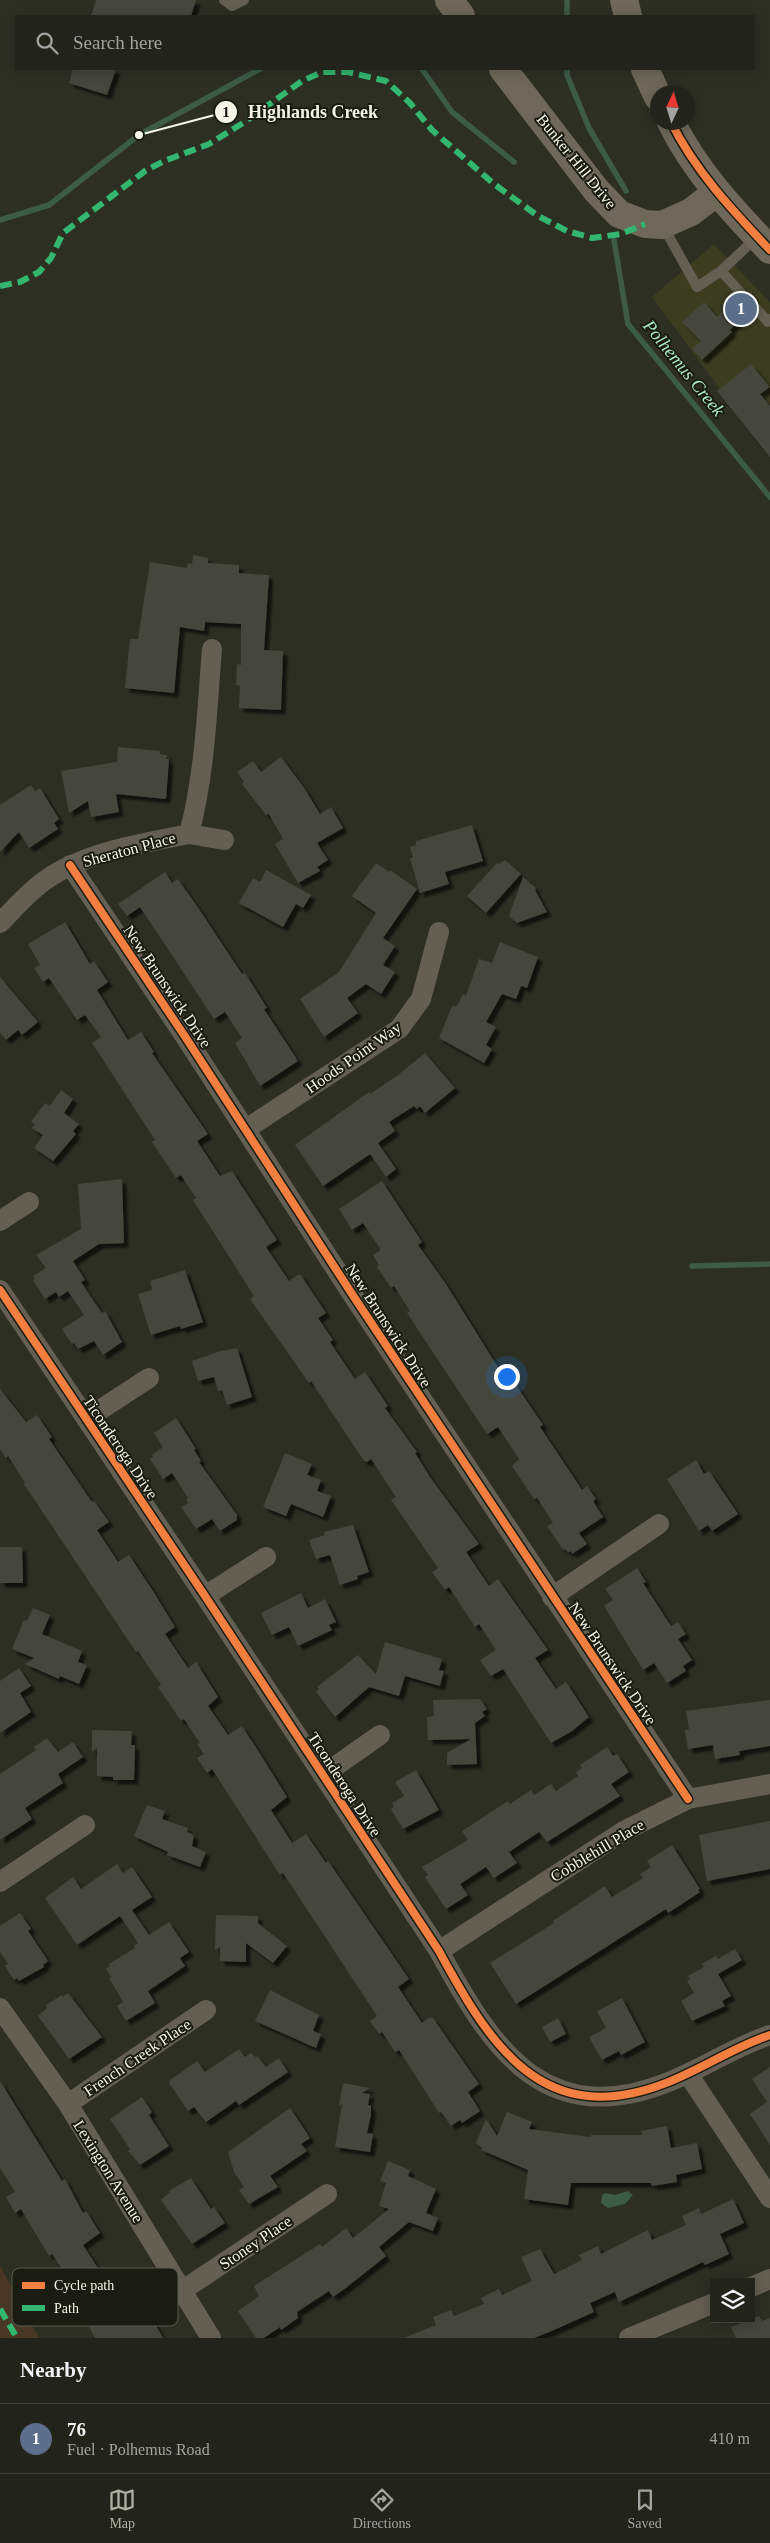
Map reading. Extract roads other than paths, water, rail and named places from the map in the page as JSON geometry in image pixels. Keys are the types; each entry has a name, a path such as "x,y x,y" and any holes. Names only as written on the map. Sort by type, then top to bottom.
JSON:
{"street":[{"path":"449,0 460,15"},
{"path":"624,0 628,15"},
{"name":"Bunker Hill Drive","path":"504,70 596,190 619,214 645,224 662,225"},
{"path":"645,70 652,85"},
{"path":"675,130 694,161 717,192 764,243"},
{"path":"662,225 691,212 717,192"},
{"name":"Sheraton Place","path":"189,834 196,808 203,758 212,649"},
{"name":"Sheraton Place","path":"0,923 26,896 48,878 70,865 140,843 189,834 224,840"},
{"name":"New Brunswick Drive","path":"70,865 246,1130 357,1302 688,1799"},
{"name":"Hoods Point Way","path":"246,1130 399,1028 421,1000 439,932"},
{"path":"0,1221 29,1202"},
{"name":"Ticonderoga Drive","path":"0,1290 206,1596 439,1951 468,2004 486,2031 508,2056 527,2072 548,2084 596,2096 620,2095 642,2092 688,2074 748,2042 770,2035"},
{"path":"86,1419 149,1378"},
{"path":"552,1596 659,1524"},
{"path":"206,1596 266,1557"},
{"path":"323,1775 380,1735"},
{"name":"Cobblehill Place","path":"439,1951 624,1831 688,1799 770,1784"},
{"path":"0,1882 86,1825"},
{"name":"Lexington Avenue","path":"0,2008 68,2104 169,2268"},
{"name":"French Creek Place","path":"68,2104 206,2010"},
{"path":"688,2074 770,2198"},
{"name":"Stoney Place","path":"183,2290 327,2194"},
{"path":"755,2286 770,2280"},
{"name":"Lexington Avenue","path":"178,2282 211,2338"},
{"path":"629,2338 710,2305"}],"lane":[{"path":"224,0 232,6 244,0"},
{"path":"662,225 697,287 764,243"},
{"path":"721,271 741,293"},
{"path":"754,306 768,322 770,319"}],"waterway":[{"name":"Polhemus Creek","path":"567,0 567,15"},
{"path":"0,220 49,205 139,135 258,70"},
{"path":"423,70 452,112 514,162"},
{"name":"Polhemus Creek","path":"567,70 567,75 589,128 626,191"},
{"name":"Polhemus Creek","path":"614,240 628,324 770,497"},
{"path":"692,1266 770,1264"}],"place":[{"name":"Highlands Creek","path":"139,135"},
{"name":"76","path":"741,309"}]}
